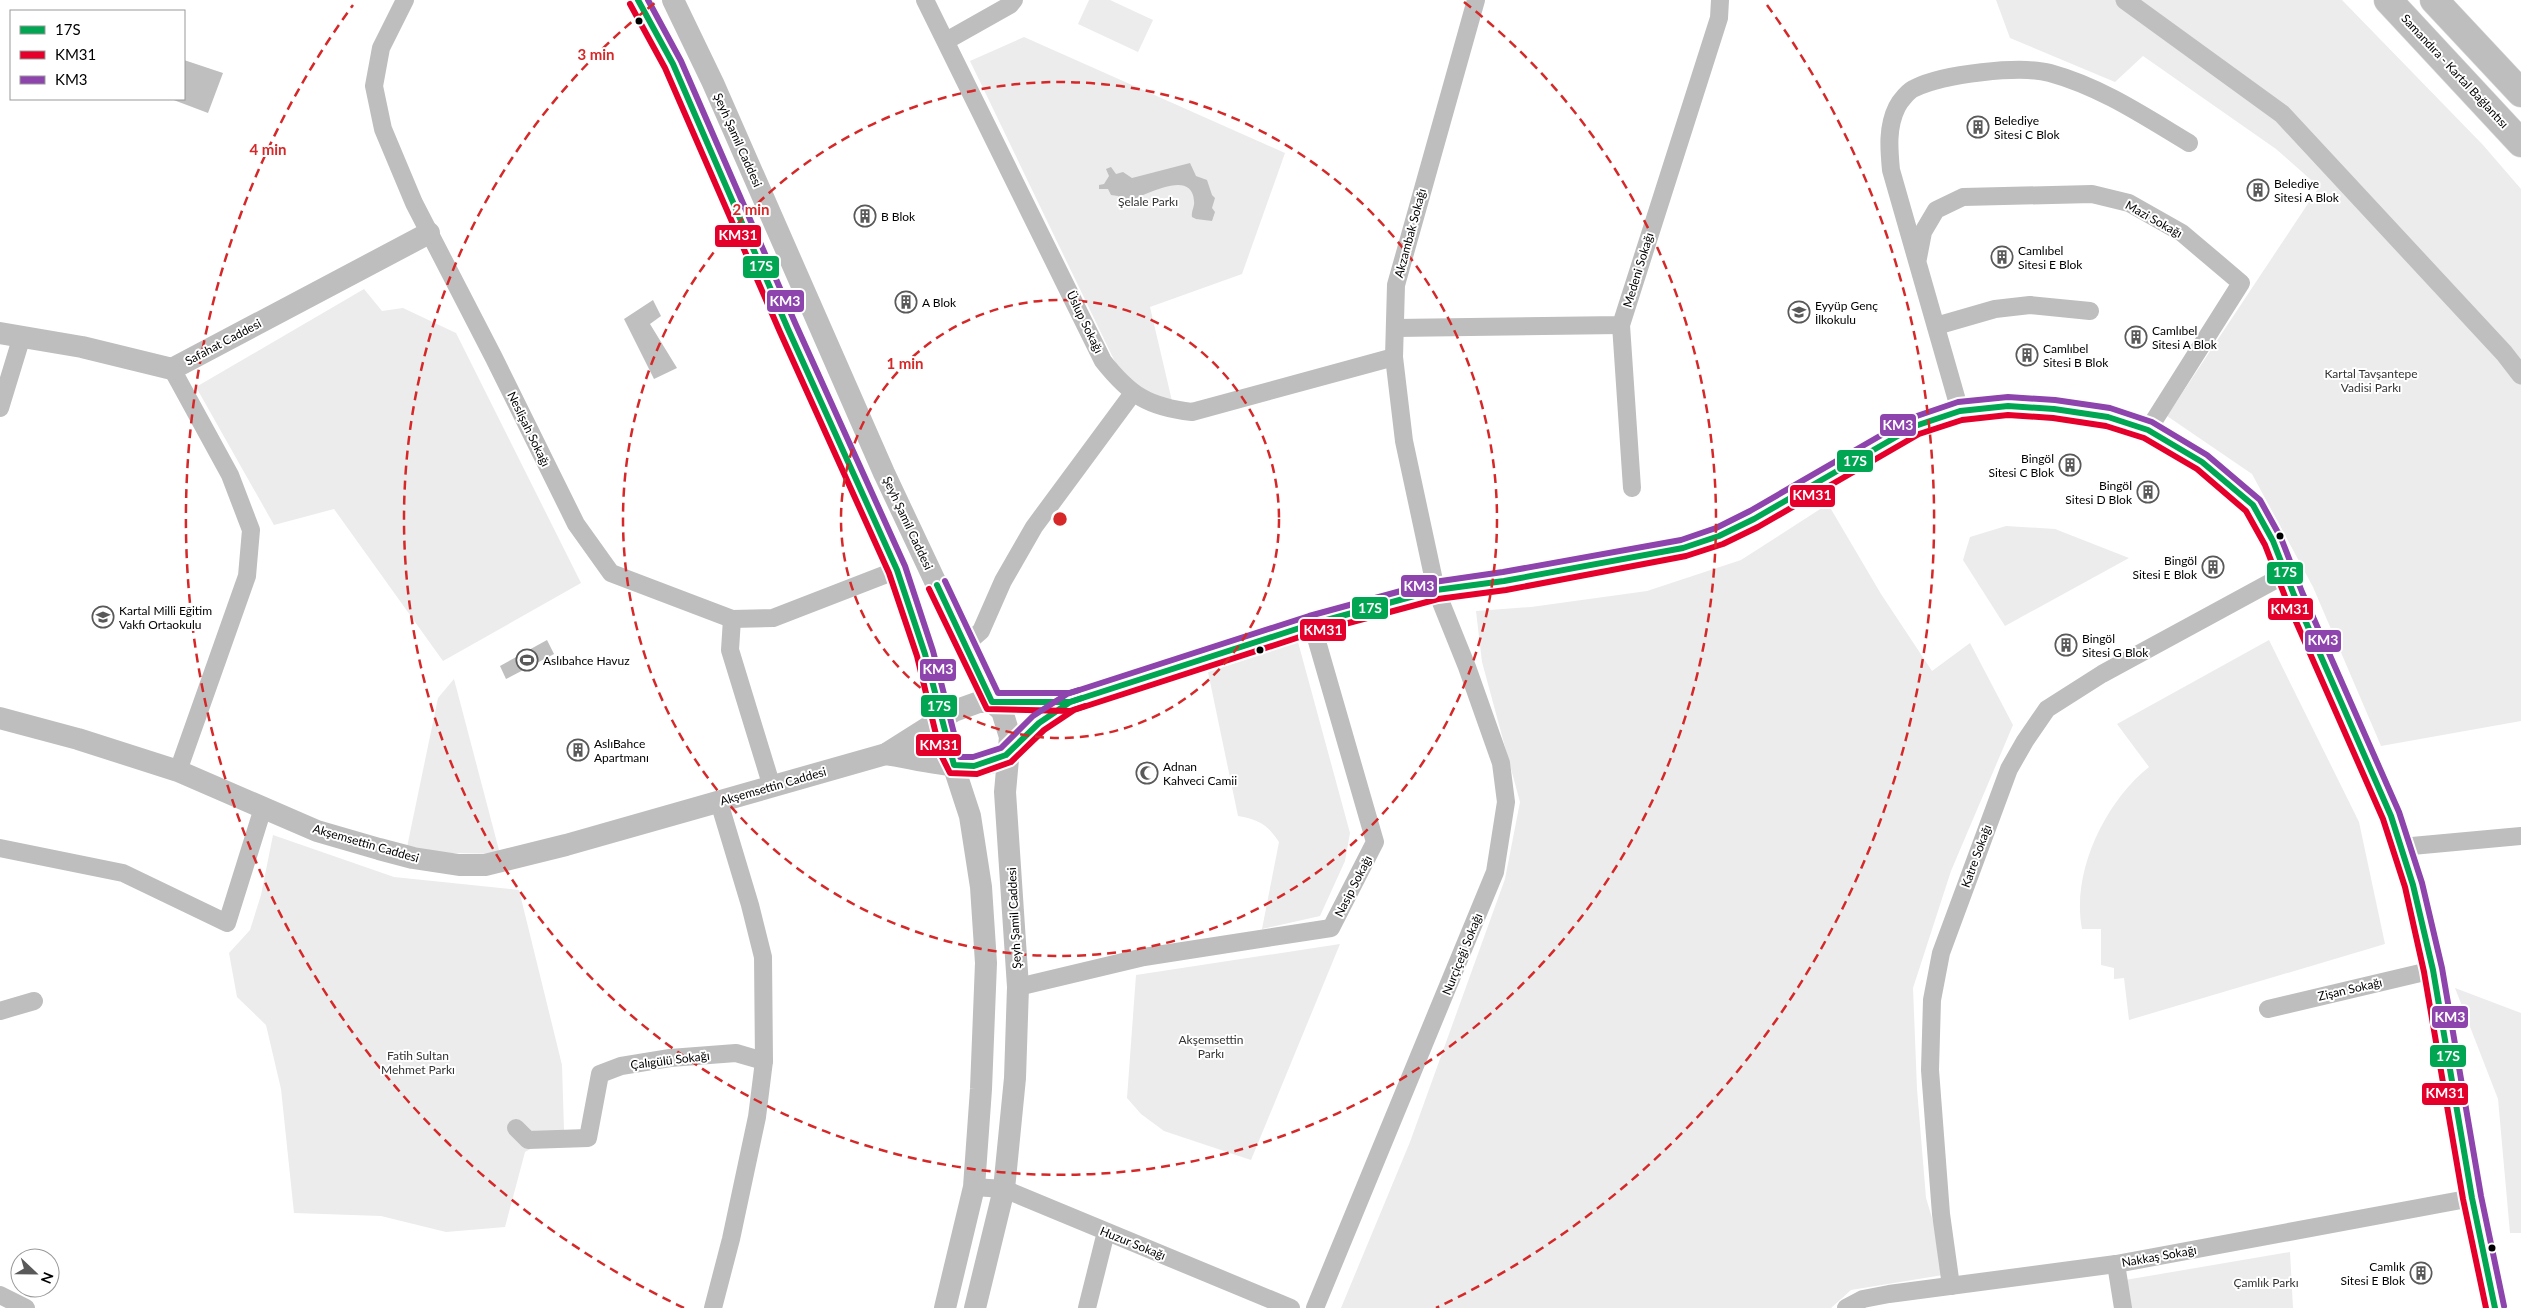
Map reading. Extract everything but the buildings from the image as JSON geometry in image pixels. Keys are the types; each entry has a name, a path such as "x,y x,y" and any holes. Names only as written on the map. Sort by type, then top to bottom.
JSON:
{"highway":[{"name":"Samandıra - Kartal Bağlantısı","path":"2388,0 2521,143"},
{"path":"2434,0 2521,93"}],"street":[{"name":"Neslişah Sokağı","path":"405,0 381,48 374,86 383,129 414,203 494,358 576,524 611,573 732,618 773,618 897,570"},
{"path":"638,0 673,64 788,329 897,570 925,654 948,752 970,816 978,864 986,963 982,1088 974,1186 944,1308"},
{"name":"Şeyh Şamil Caddesi","path":"673,0 713,83 884,473 992,702 1002,711 1010,737 1006,755 1006,792 1018,987 1015,1078 1004,1189 975,1308"},
{"name":"Üslup Sokağı","path":"925,0 1104,361 1120,382 1139,399 1165,409 1192,412 1394,356"},
{"path":"946,41 1010,5 1014,0"},
{"name":"Akzambak Sokağı","path":"1436,590 1404,441 1394,356 1396,285 1476,0"},
{"name":"Medeni Sokağı","path":"1395,328 1621,325 1719,18 1720,0"},
{"name":"Mazi Sokağı","path":"1960,411 1891,170 1888,135 1897,106 1912,89 1939,78 1994,71 2048,72 2114,98 2188,143"},
{"name":"Mazi Sokağı","path":"1917,261 1923,232 1936,210 1963,197 2092,194 2129,202 2182,233 2241,283 2148,430"},
{"name":"Safahat Caddesi","path":"0,333 82,347 172,369 429,232"},
{"path":"1936,326 1995,309 2030,305 2090,311"},
{"path":"1621,325 1632,488"},
{"path":"0,408 22,336"},
{"path":"172,369 230,475 251,530 251,552 245,584 178,772"},
{"path":"965,644 981,631 1004,581 1034,527 1133,393"},
{"name":"Akşemsettin Caddesi","path":"886,754 954,765 974,766 1006,755 1017,742 1039,723 1070,702 1312,624 1436,590 1504,581 1683,548 1719,536 1754,519 1915,426 1960,411 2008,406 2054,409 2108,417 2148,430 2202,462 2253,505 2272,541 2391,816 2413,885 2433,970 2472,1198 2495,1308"},
{"name":"Katre Sokağı","path":"1951,1286 1941,1214 1930,1070 1932,1000 1942,953 2009,770 2025,740 2047,709 2102,674 2286,574"},
{"name":"Nurçiçeği Sokağı","path":"1315,1308 1495,872 1506,802 1501,762 1467,667 1436,590"},
{"path":"732,618 730,650 772,786"},
{"name":"Nasip Sokağı","path":"1018,987 1144,957 1331,928 1375,842 1312,624"},
{"name":"Akşemsettin Caddesi","path":"0,718 78,739 178,772 317,830 394,853 459,865 485,865 503,863 886,754 965,707 979,702 1070,702"},
{"path":"713,1308 731,1239 757,1117 764,1061 763,957 750,905 719,802"},
{"path":"0,848 123,873 227,923 263,808"},
{"path":"2401,847 2521,836"},
{"name":"Zişan Sokağı","path":"2268,1008 2433,970"},
{"path":"0,1010 34,1001"},
{"name":"Çalıgülü Sokağı","path":"516,1128 528,1140 588,1138 600,1074 622,1066 670,1058 736,1053 764,1061"},
{"name":"Huzur Sokağı","path":"974,1186 1004,1189 1290,1308"},
{"name":"Nakkaş Sokağı","path":"1846,1308 1863,1299 2116,1264 2472,1198"},
{"path":"1087,1308 1106,1232"},
{"path":"2116,1264 2123,1308"},
{"path":"0,1295 26,1308"}],"green space":[{"path":"1089,0 1110,0 1153,20 1138,52 1078,24"},
{"name":"Kartal Tavşantepe Vadisi Parkı","path":"1996,0 2342,0 2483,145 2521,189 2521,721 2381,746 2313,587 2252,474 2167,416 2319,187 2276,149 2143,56 2115,82 2010,38"},
{"name":"Şelale Parkı","path":"1024,37 1285,153 1242,274 1150,307 1172,401 1143,392 1117,366 970,61"},
{"path":"364,289 382,311 403,308 456,333 581,583 443,661 334,509 274,525 196,387"},
{"path":"1828,504 1881,594 1932,671 1970,643 2013,725 1951,871 1913,988 1917,1089 1926,1198 1949,1274 1851,1290 1831,1308 1341,1308 1410,1142 1505,879 1520,802 1482,662 1476,611 1531,607 1647,591 1741,560"},
{"path":"2006,526 2055,529 2129,558 2005,626 1963,560 1970,537"},
{"path":"2269,640 2359,822 2385,944 2129,1020 2124,978 2114,979 2114,968 2101,965 2101,929 2082,929 2080,907 2087,862 2095,840 2118,799 2149,767 2117,724"},
{"path":"1298,642 1350,833 1345,861 1320,916 1262,929 1279,842 1271,831 1262,824 1238,816 1208,672"},
{"path":"454,679 500,854 406,852 438,698"},
{"name":"Fatih Sultan Mehmet Parkı","path":"273,835 394,877 519,890 562,1065 564,1130 525,1152 505,1227 446,1232 381,1216 294,1213 281,1089 266,1025 237,997 229,953 250,930 261,895"},
{"name":"Akşemsettin Parkı","path":"1340,944 1251,1160 1164,1131 1141,1114 1127,1098 1136,975"},
{"path":"2455,988 2521,1013 2521,1233 2510,1233 2498,1099"},
{"name":"Çamlık Parkı","path":"2290,1252 2293,1308 2128,1308 2125,1280"}],"shaded area":[{"path":"185,60 223,73 208,113 174,100 185,100"},
{"path":"1190,163 1196,176 1207,180 1212,195 1215,198 1212,208 1215,212 1212,221 1192,217 1194,201 1191,191 1184,186 1164,187 1124,203 1118,196 1111,195 1108,189 1099,189 1099,185 1104,184 1109,176 1106,169 1111,167 1116,174 1123,172 1132,178"},
{"path":"653,300 661,316 650,324 677,368 654,379 624,319"},
{"name":"Aslıbahce Havuz","path":"547,640 554,654 506,679 500,666"}],"waterway":[{"path":"2125,0 2282,114 2504,353 2521,375"}],"transit line":[{"name":"17S","path":"638,0 673,64 788,329 897,570 925,654 954,765 974,766 1006,755 1039,723 1070,702 1312,624 1436,590 1504,581 1683,548 1719,536 1754,519 1915,426 1960,411 2008,406 2054,409 2108,417 2148,430 2202,462 2253,505 2273,541 2294,595 2391,816 2413,885 2433,970 2472,1198 2495,1308"},
{"name":"KM3","path":"648,0 681,61 796,325 905,566 933,651 960,757 973,757 1001,748 1033,716 1067,694 1309,616 1434,582 1503,572 1681,540 1716,528 1750,511 1911,418 1958,402 2008,397 2055,400 2110,408 2152,422 2207,455 2260,500 2281,538 2302,592 2399,812 2422,883 2442,968 2481,1196 2504,1306"},
{"name":"KM31","path":"630,4 665,68 780,332 889,573 917,656 941,755 950,773 977,774 1011,762 1044,730 1074,710 1315,632 1438,599 1506,590 1686,556 1723,544 1758,527 1919,434 1962,420 2008,415 2053,418 2106,426 2144,438 2197,469 2246,511 2265,545 2286,599 2383,819 2405,887 2424,972 2463,1199 2486,1308"},
{"name":"KM3","path":"945,581 998,693 1069,693 1079,690"},
{"name":"17S","path":"937,585 992,702 1070,702 1082,698"},
{"name":"KM31","path":"929,589 987,709 1070,711 1085,706"}],"place":[{"name":"Belediye Sitesi C Blok","path":"1978,127"},
{"name":"Belediye Sitesi A Blok","path":"2258,190"},
{"name":"B Blok","path":"865,216"},
{"name":"Camlıbel Sitesi E Blok","path":"2002,257"},
{"name":"A Blok","path":"906,302"},
{"name":"Eyyüp Genç İlkokulu","path":"1799,312"},
{"name":"Camlıbel Sitesi A Blok","path":"2136,337"},
{"name":"Camlıbel Sitesi B Blok","path":"2027,355"},
{"name":"Bingöl Sitesi C Blok","path":"2070,465"},
{"name":"Bingöl Sitesi D Blok","path":"2148,492"},
{"name":"Bingöl Sitesi E Blok","path":"2213,567"},
{"name":"Kartal Milli Eğitim Vakfı Ortaokulu","path":"103,617"},
{"name":"Bingöl Sitesi G Blok","path":"2066,645"},
{"name":"Aslıbahce Havuz","path":"527,660"},
{"name":"AslıBahce Apartmanı","path":"578,750"},
{"name":"Adnan Kahveci Camii","path":"1147,773"},
{"name":"Camlık Sitesi E Blok","path":"2421,1273"}]}
